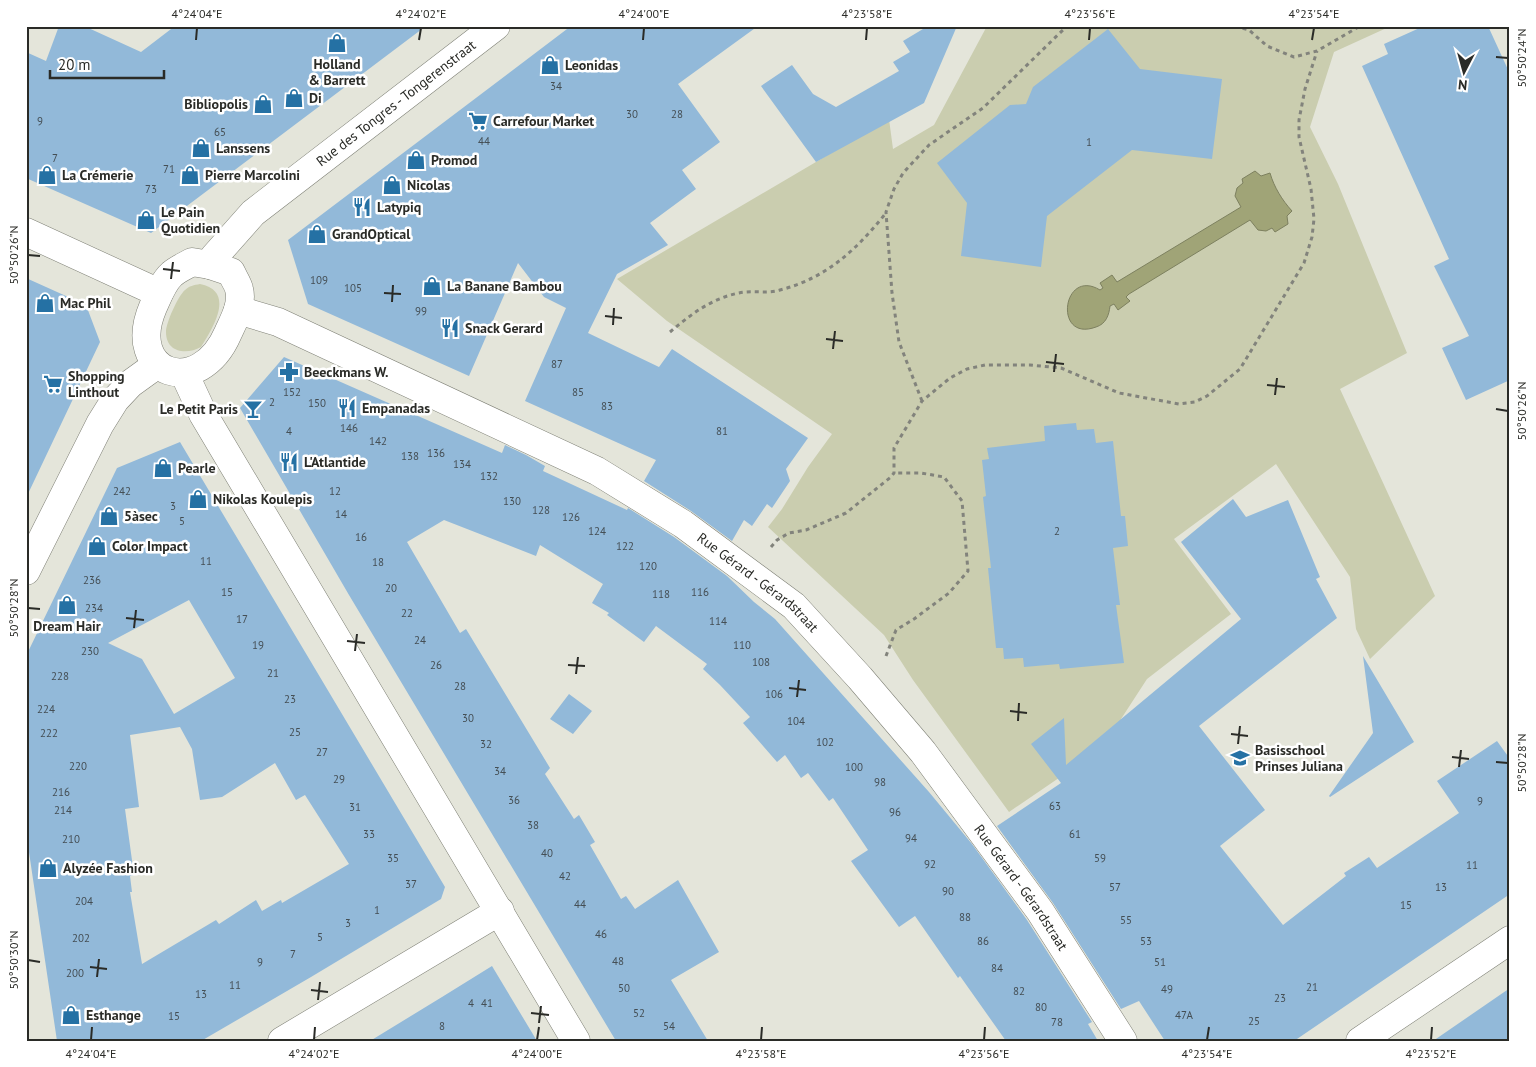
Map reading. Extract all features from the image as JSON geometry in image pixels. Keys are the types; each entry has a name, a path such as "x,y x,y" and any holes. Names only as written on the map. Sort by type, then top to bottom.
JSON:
{"street":[{"name":"Rue des Tongres - Tongerenstraat","path":"210,265 214,257 253,213 496,26"},
{"path":"26,232 159,293"},
{"path":"192,262 210,265 231,272 240,290 238,310 225,341 212,359 198,368 184,373 168,372 156,363 145,341 149,317 159,293 171,275 192,262"},
{"name":"Rue Gérard - Gérardstraat","path":"238,310 278,322 597,471 683,524 794,606 860,678 923,752 1040,911 1123,1041"},
{"path":"26,571 100,424 115,400 130,384 156,363"},
{"path":"184,373 203,414 576,1041"},
{"path":"282,1041 500,911"},
{"path":"1360,1041 1510,940"}],"path":[{"path":"670,332 692,314 711,302 738,293 779,290 813,278 846,256 864,239 886,212 894,189 903,174 928,145 983,108 1067,26"},
{"path":"1235,26 1249,30 1267,46 1294,56 1318,51 1360,26"},
{"path":"768,550 777,540 789,534 806,530 846,513 891,477 894,473 894,448 922,402 950,378 967,369 985,365 1030,365 1061,368 1119,393 1179,404 1195,402 1207,396 1240,369 1304,263 1312,237 1314,219 1311,189 1299,137 1299,120 1305,89 1318,51"},
{"path":"886,212 892,293 899,342 922,402"},
{"path":"886,656 896,630 949,593 968,571 962,501 944,477 921,473 894,473"}],"shaded area":[{"path":"987,26 1391,26 1334,52 1310,127 1338,184 1407,353 1340,389 1435,596 1370,659 1356,629 1350,577 1276,464 1174,539 1231,614 1147,679 1121,719 1125,738 1094,754 1009,812 913,680 884,635 768,527 832,434 667,321 617,279 889,119 893,149 934,125"},
{"path":"1255,171 1261,176 1270,173 1279,193 1292,211 1287,216 1288,224 1275,232 1272,228 1266,231 1258,230 1250,220 1129,294 1126,297 1130,301 1118,310 1114,304 1110,306 1106,319 1099,326 1082,329 1073,325 1068,316 1068,306 1071,296 1077,288 1087,286 1100,290 1103,288 1100,283 1112,275 1117,282 1241,207 1235,196 1237,188 1243,183 1242,179"},
{"path":"200,284 211,288 217,294 219,302 215,321 201,347 190,351 178,350 173,348 167,339 168,322 182,293 190,287"}],"building":[{"path":"59,26 84,26 141,52 175,26 426,26 151,233 26,178 26,52 46,61"},
{"path":"571,26 758,26 678,84 720,142 682,170 696,189 650,223 668,245 617,274 588,333 659,367 672,349 808,438 786,469 790,481 772,508 767,504 752,526 744,520 732,541 691,511 644,481 656,460 525,401 566,308 544,297 518,263 469,376 308,304 288,240"},
{"path":"928,26 957,26 924,103 816,162 761,86 792,65 813,94 836,107 899,71 893,62 910,52 903,41"},
{"path":"1424,26 1488,26 1510,74 1510,380 1466,400 1442,348 1469,336 1434,266 1449,259 1362,66 1388,54 1384,44"},
{"path":"1108,29 1140,69 1222,79 1212,159 1132,150 1047,216 1041,267 961,256 967,203 937,163 1010,105 1026,104 1033,87"},
{"name":"Shopping Linthout","path":"26,278 86,305 100,342 26,498"},
{"path":"284,357 502,453 505,445 526,455 545,466 543,471 627,510 628,508 674,537 727,576 775,619 929,792 972,844 1027,920 1092,1022 1088,1024 1098,1041 1006,1041 960,976 958,978 915,916 899,927 851,861 868,850 833,798 829,801 808,773 801,778 785,755 777,762 743,723 750,717 703,669 707,664 656,626 644,642 607,615 609,613 592,603 603,584 540,545 536,556 444,520 407,542 460,633 466,629 550,768 545,774 574,819 579,815 595,842 590,845 621,899 626,896 635,909 678,880 719,952 671,980 708,1041 616,1041 349,595 240,408"},
{"path":"1076,423 1077,430 1094,429 1096,443 1113,441 1121,516 1125,516 1128,546 1113,548 1120,605 1116,605 1124,663 1060,669 1059,664 1024,667 1023,658 1004,659 1003,648 996,648 988,568 991,568 983,497 986,496 982,460 989,459 987,448 1045,441 1044,426"},
{"path":"180,442 445,887 441,899 201,1041 57,1041 26,832 26,656 117,468","holes":["189,600 235,678 174,714 142,659 108,643","180,727 192,749 200,800 222,797 275,763 296,800 305,795 349,864 282,903 281,900 262,911 256,900 219,924 216,920 142,964 130,892 132,892 130,876 134,875 125,809 139,807 130,735"]},
{"path":"1233,499 1246,517 1288,500 1320,577 1316,579 1337,618 1199,726 1265,810 1220,846 1283,925 1346,876 1344,873 1369,857 1377,868 1459,813 1437,781 1497,741 1510,759 1510,894 1294,1041 1165,1041 1139,1001 1121,1009 1053,903 997,826 1061,783 1031,744 1064,718 1066,765 1241,619 1181,542"},
{"path":"1363,656 1414,742 1330,797 1373,733"},
{"path":"569,694 592,711 573,734 550,719"},
{"path":"492,966 537,1041 370,1041 442,997"},
{"path":"1510,988 1510,1041 1433,1041"}],"place":[{"name":"Holland & Barrett","path":"337,43"},
{"name":"Leonidas","path":"550,65"},
{"name":"Di","path":"294,98"},
{"name":"Bibliopolis","path":"263,104"},
{"name":"Carrefour Market","path":"478,121"},
{"name":"Lanssens","path":"201,148"},
{"name":"Promod","path":"416,160"},
{"name":"La Crémerie","path":"47,175"},
{"name":"Pierre Marcolini","path":"190,175"},
{"name":"Nicolas","path":"392,185"},
{"name":"Latypiq","path":"362,207"},
{"name":"Le Pain Quotidien","path":"146,220"},
{"name":"GrandOptical","path":"317,234"},
{"name":"La Banane Bambou","path":"432,286"},
{"name":"Mac Phil","path":"45,303"},
{"name":"Snack Gerard","path":"450,328"},
{"name":"Beeckmans W.","path":"289,372"},
{"name":"Shopping Linthout","path":"53,384"},
{"name":"Empanadas","path":"347,408"},
{"name":"Le Petit Paris","path":"253,409"},
{"name":"L'Atlantide","path":"289,462"},
{"name":"Pearle","path":"163,468"},
{"name":"Nikolas Koulepis","path":"198,499"},
{"name":"5àsec","path":"109,516"},
{"name":"Color Impact","path":"97,546"},
{"name":"Dream Hair","path":"67,605"},
{"name":"Basisschool Prinses Juliana","path":"1240,758"},
{"name":"Alyzée Fashion","path":"48,868"},
{"name":"Esthange","path":"71,1015"}]}
